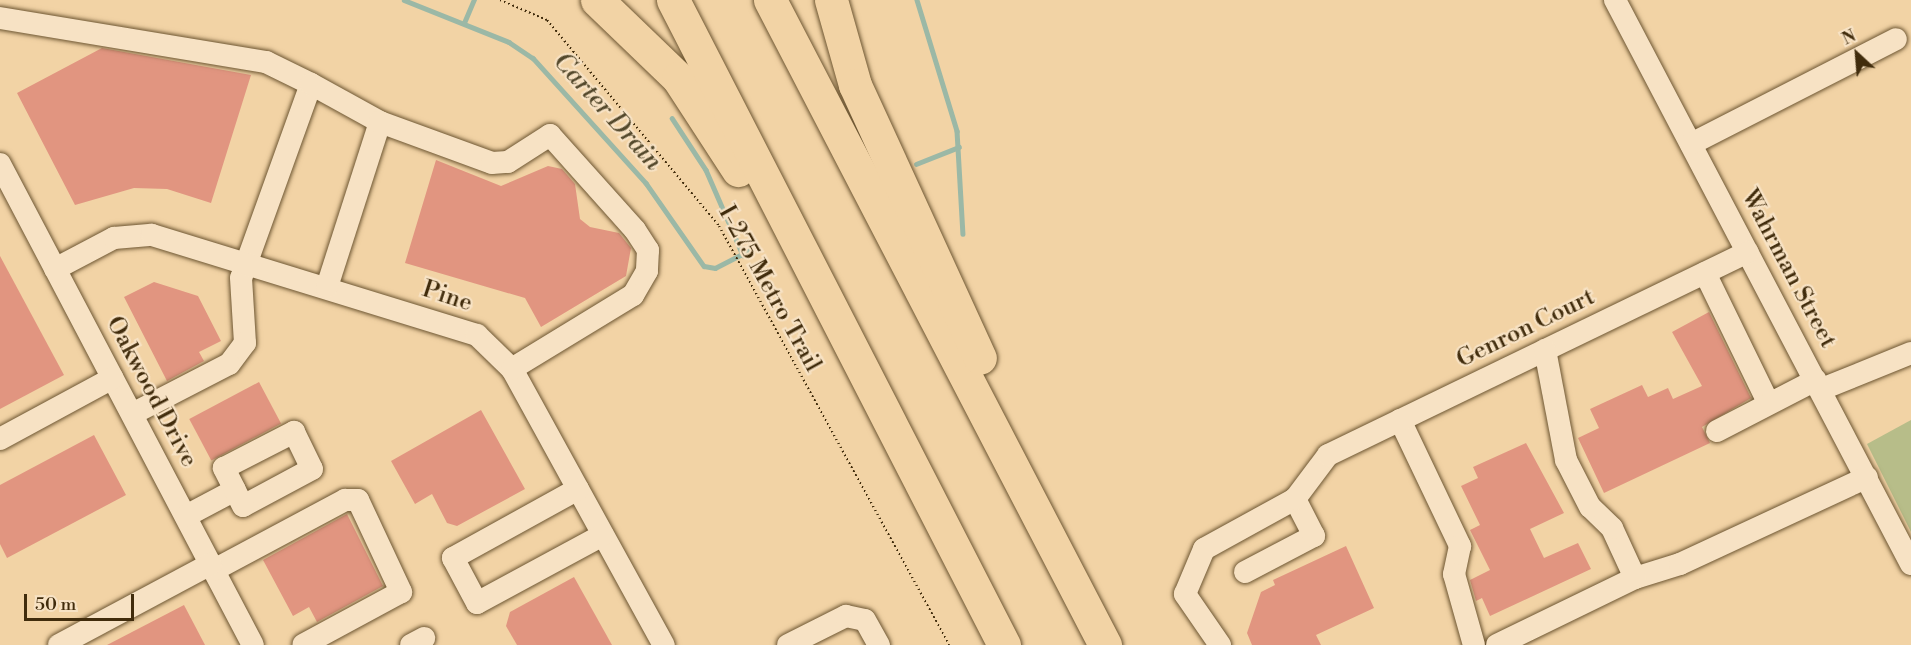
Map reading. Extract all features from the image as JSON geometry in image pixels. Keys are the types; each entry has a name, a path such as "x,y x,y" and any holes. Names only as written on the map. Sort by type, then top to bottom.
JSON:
{"highway":[{"path":"597,0 700,106 933,536 982,604"},
{"path":"673,0 1004,645"},
{"path":"770,0 1104,645"},
{"path":"831,0 855,85 1038,486 1042,524"}],"street":[{"name":"Wahrman Street","path":"1615,0 1911,564"},
{"path":"0,18 266,62 380,122 492,163 508,162 550,135 648,250 643,285 633,295 512,369"},
{"path":"1691,144 1896,39"},
{"path":"132,414 228,363 245,343 241,278 249,263 311,84"},
{"path":"327,287 380,122"},
{"name":"Oakwood Drive","path":"0,164 6,189 55,269 253,645"},
{"name":"Pine","path":"55,269 114,238 136,234 249,263 477,335 512,369 664,645"},
{"name":"Genron Court","path":"1294,500 1328,455 1748,252"},
{"path":"1705,273 1768,402"},
{"path":"1545,350 1566,460 1590,507 1612,528 1635,578"},
{"path":"1717,431 1768,402 1911,353"},
{"path":"0,439 113,378"},
{"path":"1400,420 1460,546 1454,574 1474,645"},
{"path":"1497,645 1635,578 1680,564 1867,477"},
{"path":"578,489 453,558 477,603 603,535"},
{"path":"186,516 235,490"},
{"path":"59,645 345,500 358,500 401,592 303,645"},
{"path":"1220,645 1185,594 1204,549 1294,500 1314,536 1245,572"},
{"path":"788,645 846,616 865,620 879,645"}],"path":[{"name":"I-275 Metro Trail","path":"500,0 547,21 688,186 729,245 949,645"}],"green space":[{"path":"1911,420 1911,532 1867,444"}],"building":[{"path":"102,48 251,75 211,203 167,189 134,188 75,205 17,93"},
{"path":"436,160 501,186 548,166 562,169 575,184 580,219 590,227 619,233 631,248 626,276 541,327 525,298 405,263"},
{"path":"0,256 64,375 0,409"},
{"path":"154,282 198,296 221,341 199,352 204,361 167,381 124,297"},
{"path":"1709,312 1751,398 1702,427 1710,443 1604,493 1578,438 1599,428 1590,409 1642,385 1648,397 1668,388 1673,399 1702,386 1672,332"},
{"path":"259,382 281,423 211,461 189,419"},
{"path":"481,410 525,489 457,526 447,523 432,494 415,504 391,461"},
{"path":"94,435 126,495 7,558 0,544 0,485"},
{"path":"1526,443 1564,513 1530,529 1544,558 1578,543 1591,569 1490,616 1482,598 1476,601 1470,580 1490,570 1470,530 1480,525 1461,486 1478,478 1473,467"},
{"path":"347,514 383,586 317,622 309,607 293,616 263,560"},
{"path":"1346,546 1374,608 1316,635 1321,645 1252,645 1247,633 1261,592 1275,585 1273,580"},
{"path":"574,577 612,645 517,645 506,626 510,612"},
{"path":"184,605 205,645 107,645"}],"waterway":[{"name":"Carter Drain","path":"404,0 509,42 533,58 646,183 704,266 715,268 752,249"},
{"path":"464,23 474,0"},
{"name":"Carter Drain","path":"917,0 957,131 963,234"},
{"path":"672,118 706,170 743,255"},
{"name":"Carter Drain","path":"916,164 959,147"}]}
